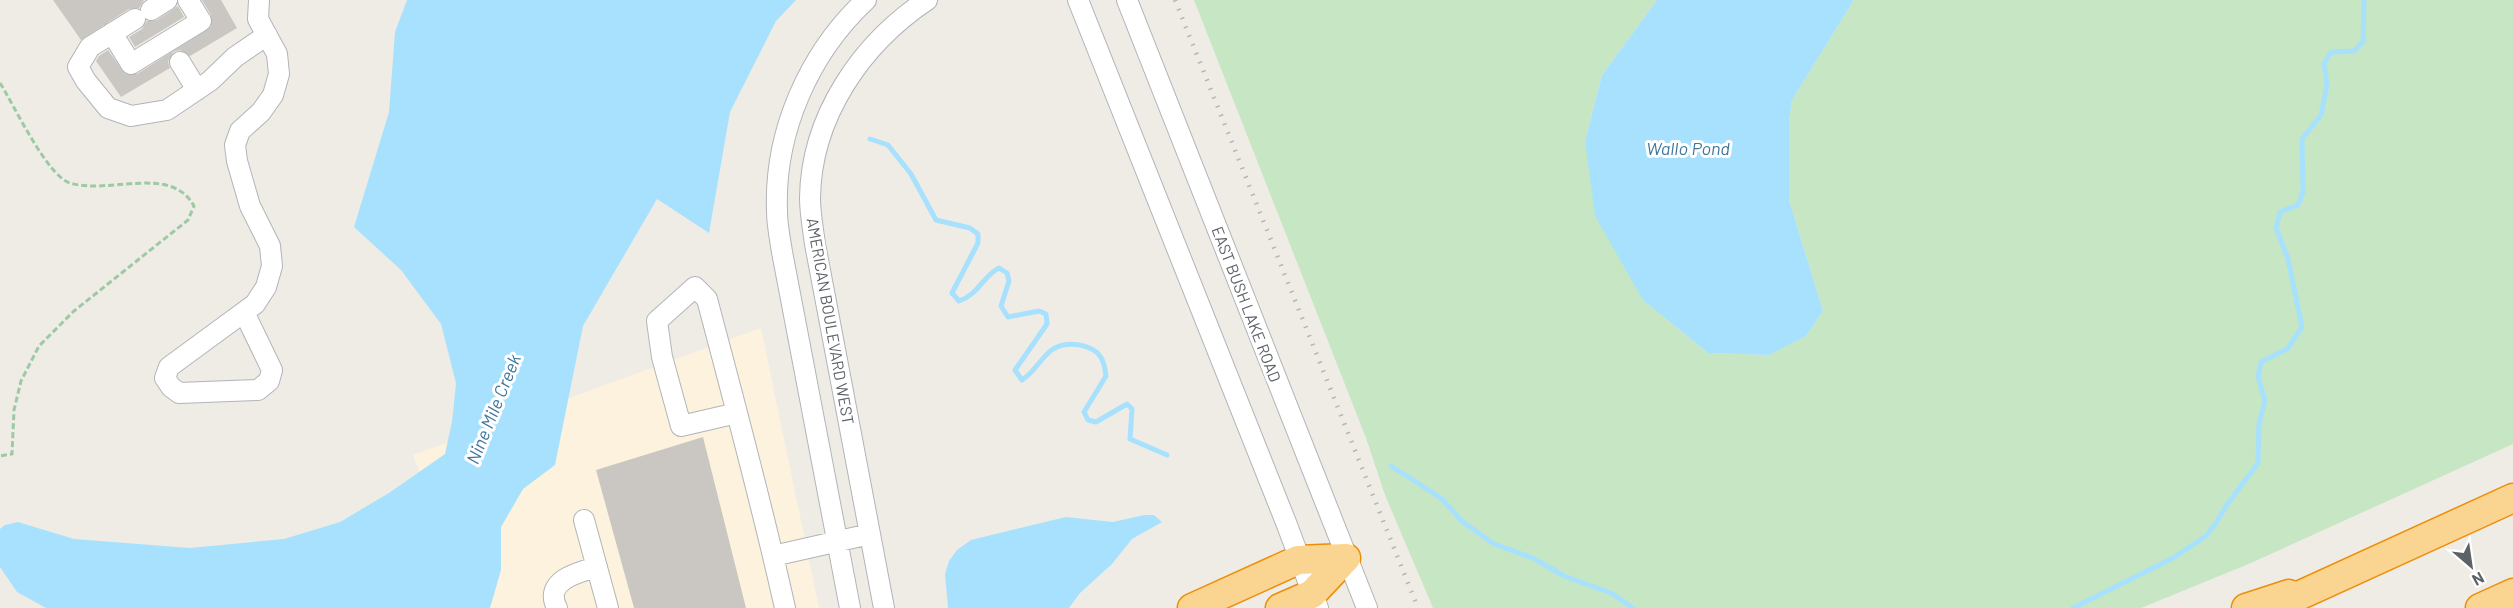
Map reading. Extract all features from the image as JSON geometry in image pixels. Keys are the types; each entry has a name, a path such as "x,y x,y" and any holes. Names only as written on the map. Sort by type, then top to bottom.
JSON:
{"highway":[{"path":"2272,608 2513,498"},
{"path":"1192,608 1298,560 1347,558"},
{"path":"1280,608 1315,601 1347,558"},
{"path":"2246,608 2331,580"},
{"path":"2480,608 2513,593"}],"street":[{"path":"112,33 131,64 201,21 188,0"},
{"path":"244,312 272,370 269,381 258,390 180,393 171,387 165,378 169,367 244,312 255,304 266,287 272,266 270,246 250,206 237,161 235,145 240,131 261,112 273,95 279,74 277,54 258,19 259,0"},
{"name":"AMERICAN BOULEVARD WEST","path":"850,608 782,252 777,211 779,167 789,122 804,84 825,47 851,14 866,0"},
{"name":"AMERICAN BOULEVARD WEST","path":"884,608 814,244 810,199 814,161 830,111 852,70 878,39 903,16 927,0"},
{"path":"1078,0 1287,525 1315,601"},
{"name":"EAST BUSH LAKE ROAD","path":"1127,0 1367,608"},
{"path":"151,10 90,47 78,67 86,81 108,108 130,116 166,110 210,81 235,57 267,35"},
{"path":"180,62 197,90"},
{"path":"737,413 681,426 662,357 657,321 695,287 707,299 737,413 785,608"},
{"path":"584,520 608,608"},
{"path":"773,556 870,534"},
{"path":"557,608 554,592 561,580 597,567"}],"path":[{"path":"0,83 41,157 69,183 114,187 155,182 187,195 194,206 189,220 74,311 39,346 21,381 14,410 12,454 0,456"}],"shaded area":[{"path":"761,328 819,608 472,608 413,455"}],"green space":[{"path":"1194,0 1657,0 1602,75 1585,141 1643,300 1708,353 1768,355 1806,336 1823,311 1789,200 1789,121 1792,100 1854,0 2513,0 2513,444 2251,563 2141,608 1433,608 1385,495 1366,438"}],"water":[{"name":"Nine Mile Creek","path":"407,0 796,0 776,21 730,112 709,233 657,199 583,326 555,465 523,489 501,527 501,570 490,608 46,608 17,592 0,567 0,529 5,525 18,522 74,539 190,548 284,539 340,522 389,493 445,454 452,422 456,383 441,324 401,270 354,227 389,112 395,32"},
{"name":"Wallo Pond","path":"1657,0 1854,0 1792,100 1789,121 1789,200 1823,311 1806,336 1769,355 1708,353 1643,300 1595,216 1585,141 1602,75"},
{"path":"1154,515 1162,522 1132,539 1112,564 1080,593 1069,608 948,608 945,574 949,561 957,550 971,540 1066,517 1113,522"}],"building":[{"path":"53,0 144,0 139,8 129,9 81,40"},
{"path":"202,0 221,0 237,28 190,56 180,50 173,52 168,62 170,68 121,97 96,61 99,56 108,50 125,74 137,74 211,27 211,15"},
{"path":"178,6 184,17 135,47 129,37 142,29 147,21 157,20"},
{"path":"703,437 746,608 634,608 596,470"}],"waterway":[{"path":"2073,608 2173,558 2206,536 2258,463 2259,424 2265,400 2258,377 2261,362 2287,349 2302,327 2288,259 2276,228 2280,212 2298,205 2303,192 2302,139 2321,115 2327,85 2324,64 2331,52 2354,51 2363,42 2364,0"},
{"path":"870,139 888,145 911,174 936,220 970,228 978,234 978,243 952,293 959,301 976,290 988,276 999,268 1007,273 1009,281 1001,306 1008,317 1039,311 1046,314 1047,324 1015,370 1022,380 1045,356 1059,346 1074,344 1095,351 1104,364 1106,376 1084,412 1088,420 1096,422 1127,404 1132,409 1130,439 1167,455"},
{"path":"1391,466 1441,498 1463,522 1494,544 1533,558 1564,576 1611,593 1633,608"}],"railway":[{"path":"1175,0 1418,608"}]}
